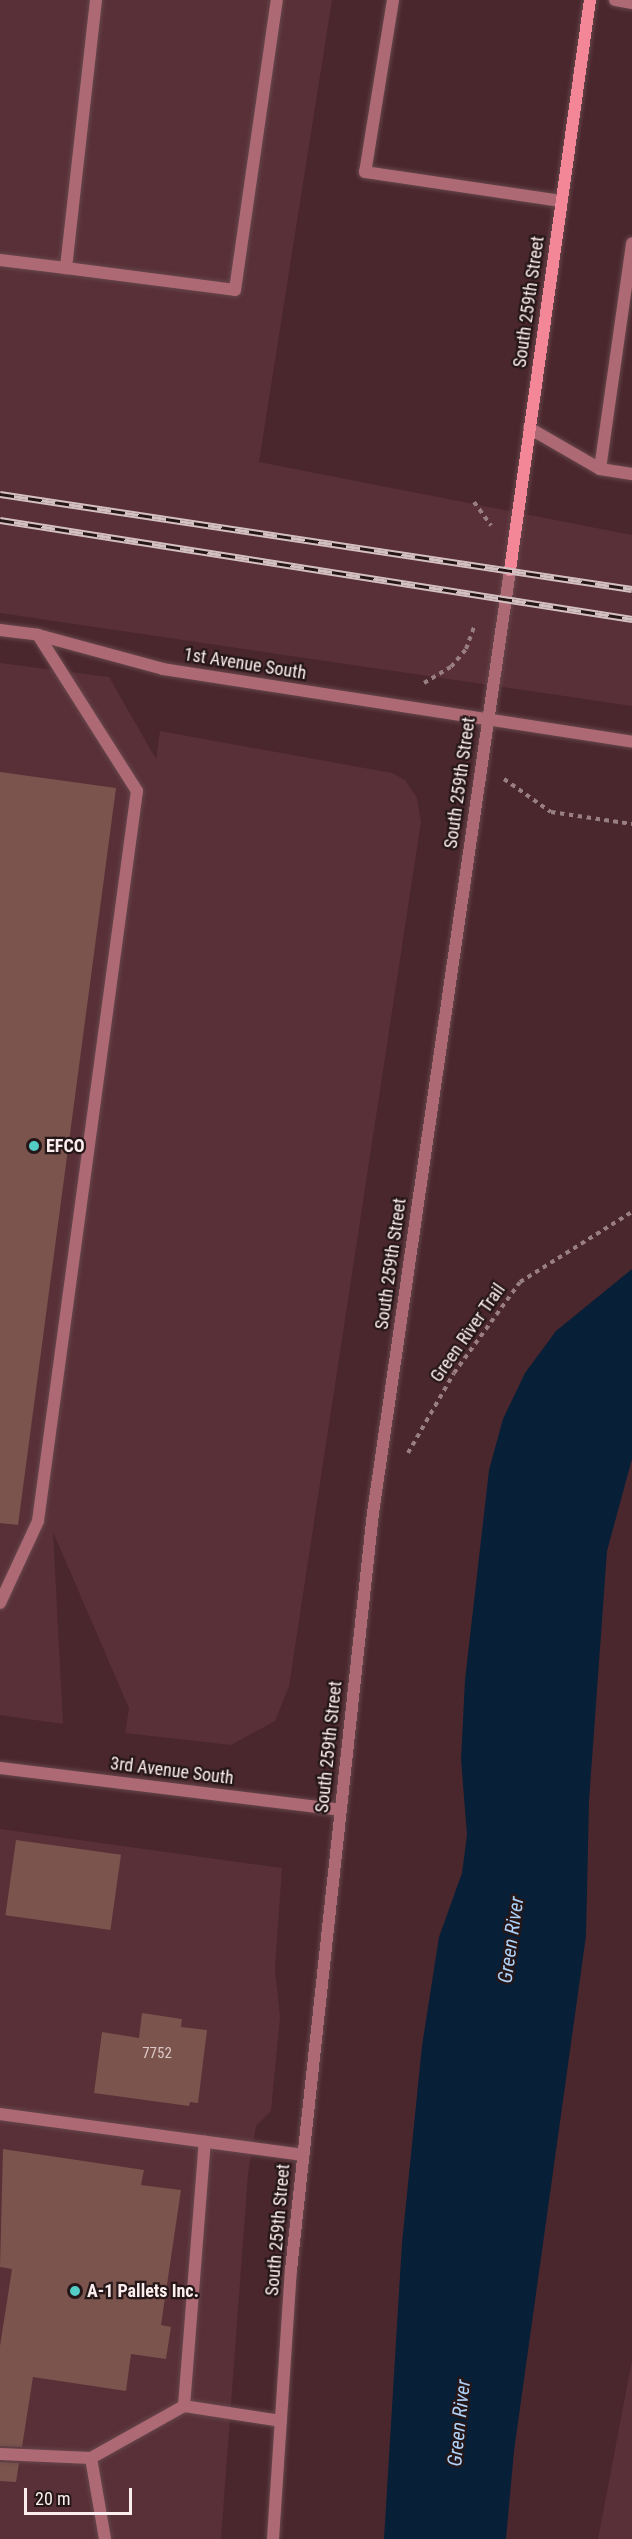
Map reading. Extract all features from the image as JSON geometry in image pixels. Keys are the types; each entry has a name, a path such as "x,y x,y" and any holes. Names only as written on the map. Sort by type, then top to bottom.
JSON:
{"street":[{"path":"66,268 96,0"},
{"path":"0,260 235,290 277,0"},
{"path":"393,0 365,172 562,201"},
{"name":"South 259th Street","path":"273,2539 303,2155 373,1514 590,0"},
{"path":"615,0 632,3"},
{"path":"600,469 632,243"},
{"path":"529,428 600,469 632,474"},
{"name":"1st Avenue South","path":"0,630 38,635 163,669 632,742"},
{"path":"0,1603 38,1521 137,791 38,635"},
{"name":"3rd Avenue South","path":"0,1768 340,1810"},
{"path":"0,2115 303,2155"},
{"path":"184,2406 205,2142"},
{"path":"0,2454 92,2458 184,2406 281,2421"},
{"path":"92,2458 105,2539"}],"path":[{"path":"474,502 491,524 490,535"},
{"path":"414,684 430,682 451,667 466,649 477,619"},
{"path":"504,779 551,812 632,824"},
{"name":"Green River Trail","path":"403,1462 454,1373 520,1282 632,1212"}],"shaded area":[{"path":"0,0 332,0 259,462 632,535 632,706 0,613"},
{"path":"0,663 109,677 156,759 160,731 392,773 405,780 417,798 421,822 289,1686 275,1721 231,1745 125,1733 129,1708 53,1532 63,1724 0,1715"},
{"path":"0,1829 282,1868 275,1969 280,2018 271,2111 256,2126 248,2174 221,2539 0,2539"},
{"path":"632,2360 632,2539 598,2539"}],"water":[{"name":"Green River","path":"632,1269 632,1459 607,1551 589,1801 586,1936 514,2451 506,2539 384,2539 402,2243 422,2046 439,1937 462,1873 467,1835 461,1759 465,1680 489,1470 503,1419 525,1373 556,1331"}],"building":[{"name":"EFCO","path":"0,772 116,788 18,1525 0,1523"},
{"path":"16,1840 121,1855 110,1930 5,1915"},
{"path":"142,2013 182,2019 181,2027 207,2030 198,2103 190,2102 189,2106 94,2093 102,2032 139,2038"},
{"name":"A-1 Pallets Inc.","path":"3,2149 144,2170 141,2185 181,2190 161,2325 171,2327 166,2359 131,2354 126,2391 33,2377 22,2447 0,2446 0,2346 12,2269 0,2267"},
{"path":"0,2462 19,2463 16,2482 0,2481"}],"railway":[{"path":"0,494 632,589"},
{"path":"0,520 632,619"}],"place":[{"name":"EFCO","path":"34,1146"},
{"name":"A-1 Pallets Inc.","path":"75,2291"}]}
